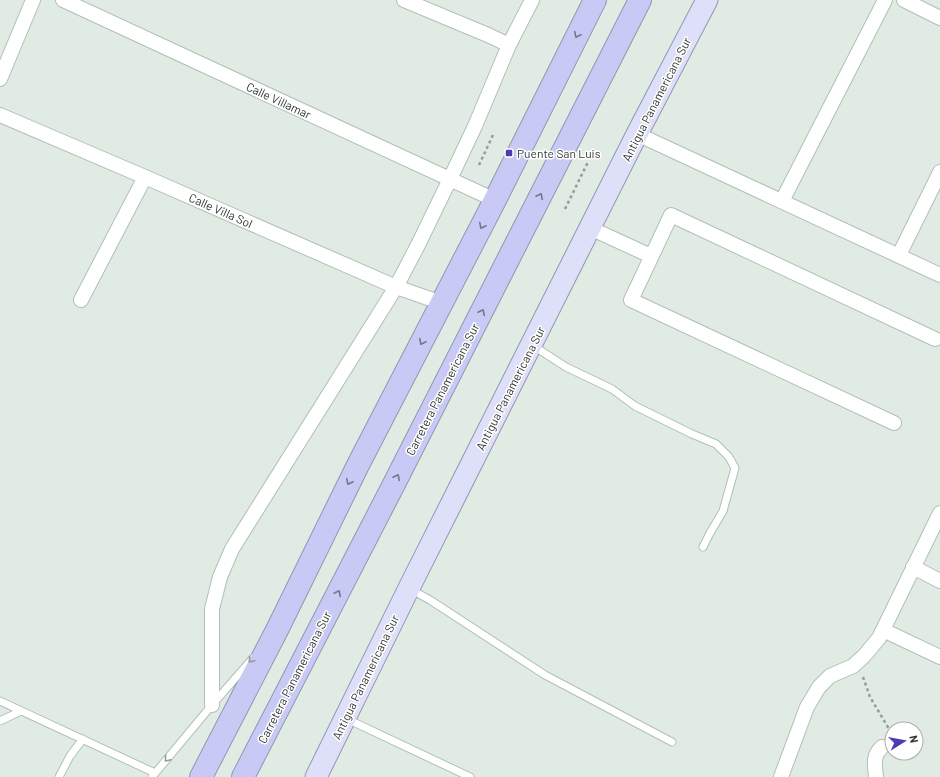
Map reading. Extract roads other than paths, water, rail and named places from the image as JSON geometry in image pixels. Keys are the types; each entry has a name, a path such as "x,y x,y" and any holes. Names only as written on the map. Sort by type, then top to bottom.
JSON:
{"highway":[{"path":"201,777 358,465 495,200 595,0"},
{"name":"Carretera Panamericana Sur","path":"243,777 640,0"}],"main road":[{"name":"Antigua Panamericana Sur","path":"316,777 409,588 637,134 707,0"}],"street":[{"path":"0,79 33,0"},
{"name":"Calle Villamar","path":"63,0 495,200"},
{"path":"404,0 510,45"},
{"path":"212,705 212,610 220,577 232,549 396,287 450,179 510,45 532,0"},
{"path":"782,201 885,0"},
{"path":"904,0 940,18"},
{"name":"Calle Villa Sol","path":"0,115 396,287 442,303"},
{"path":"637,134 940,274"},
{"path":"899,256 940,172"},
{"path":"81,300 145,177"},
{"path":"894,423 631,300 671,215 934,339"},
{"path":"590,228 652,256"},
{"path":"781,777 807,707 818,687 830,676 854,666 879,638 940,513"},
{"path":"913,567 940,580"},
{"path":"883,630 940,657"},
{"path":"876,777 875,757 882,747"}],"lane":[{"path":"532,345 566,367 612,389 635,406 716,444 729,457 735,468 729,492 723,511 703,547"},
{"path":"409,588 430,600 545,675 672,742"},
{"path":"0,701 83,739 153,775 276,630"},
{"path":"0,721 21,711"},
{"path":"345,718 470,777"},
{"path":"59,777 70,756 83,739"}],"place":[{"name":"Puente San Luis","path":"509,153"}]}
